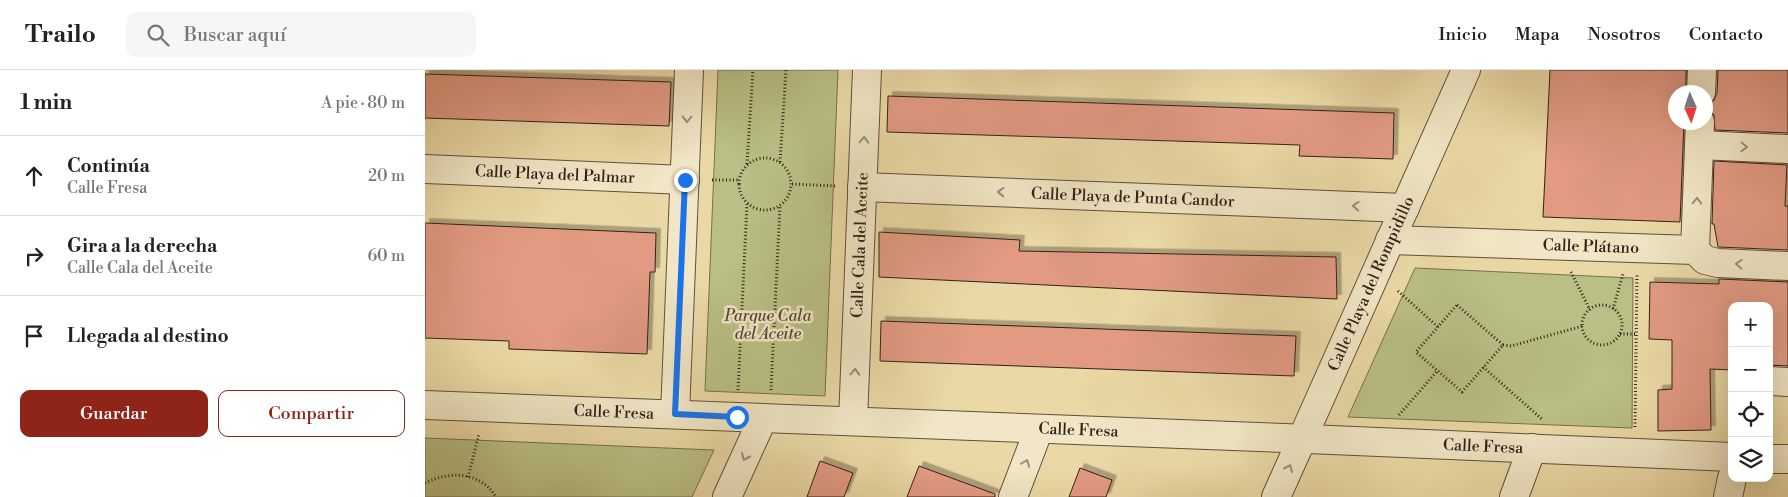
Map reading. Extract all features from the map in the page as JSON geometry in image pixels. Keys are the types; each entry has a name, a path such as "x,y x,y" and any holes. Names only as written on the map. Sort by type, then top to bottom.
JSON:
{"street":[{"path":"675,414 689,70"},
{"name":"Calle Cala del Aceite","path":"853,421 867,70"},
{"name":"Calle Playa del Rompidillo","path":"1276,497 1466,70"},
{"path":"1701,85 1702,70"},
{"path":"1695,250 1700,134 1788,149"},
{"name":"Calle Playa del Palmar","path":"425,169 685,180"},
{"name":"Calle Playa de Punta Candor","path":"862,187 1405,208"},
{"name":"Calle Plátano","path":"1390,240 1695,250 1705,260 1788,266"},
{"path":"1773,381 1788,382"},
{"name":"Calle Fresa","path":"425,405 1728,457"},
{"path":"727,497 757,418"},
{"path":"1013,497 1039,429"},
{"path":"1514,497 1533,448"},
{"path":"1773,459 1788,460"},
{"path":"1728,497 1731,482"}],"path":[{"path":"747,164 753,70"},
{"path":"779,162 786,70"},
{"path":"763,158 772,158 779,162 791,175 792,184 786,200 780,206 763,210 747,204 739,189 739,180 747,164 763,158"},
{"path":"792,184 862,187"},
{"path":"747,204 757,418"},
{"path":"757,418 780,206"},
{"path":"1558,246 1590,310"},
{"path":"1613,309 1633,248"},
{"path":"1633,248 1636,334 1635,452"},
{"path":"1376,271 1438,327"},
{"path":"1503,345 1462,392 1416,352 1457,305 1503,345 1511,346 1583,326"},
{"path":"1599,306 1613,309 1621,317 1620,334 1609,344 1596,344 1590,341 1586,336 1583,326 1584,317 1590,310 1599,306"},
{"path":"1620,334 1636,334"},
{"path":"1483,367 1576,450"},
{"path":"1376,442 1438,370"},
{"path":"468,477 487,407"},
{"path":"425,483 438,477 453,475 468,477 482,483 496,497"}],"green space":[{"name":"Parque Cala del Aceite","path":"718,70 838,70 825,396 705,391"},
{"path":"1415,268 1633,278 1632,428 1348,417"},
{"path":"425,438 714,450 692,497 425,497"}],"building":[{"path":"1550,70 1686,70 1686,85 1668,85 1668,130 1684,130 1680,222 1543,217"},
{"path":"1718,70 1788,70 1788,133 1715,130 1713,101 1717,93"},
{"path":"425,74 671,82 669,126 425,118"},
{"path":"888,96 1394,113 1393,159 1299,156 1300,145 887,132"},
{"path":"1714,161 1787,165 1785,206 1788,206 1788,250 1718,247 1714,224 1712,224"},
{"path":"425,223 656,233 655,272 650,272 647,354 509,349 509,341 425,338"},
{"path":"879,232 1020,240 1019,251 1336,257 1337,299 879,277"},
{"path":"1719,279 1788,282 1788,366 1773,365 1773,302 1728,302 1728,370 1710,369 1711,430 1658,431 1658,390 1672,389 1672,340 1649,339 1650,282 1719,284"},
{"path":"881,321 1296,336 1294,376 880,361"},
{"path":"820,461 853,473 844,497 807,497"},
{"path":"919,466 995,494 995,497 907,497"},
{"path":"1080,468 1112,480 1106,497 1069,497"}],"route":[{"path":"685,180 675,414 737,417"}]}
